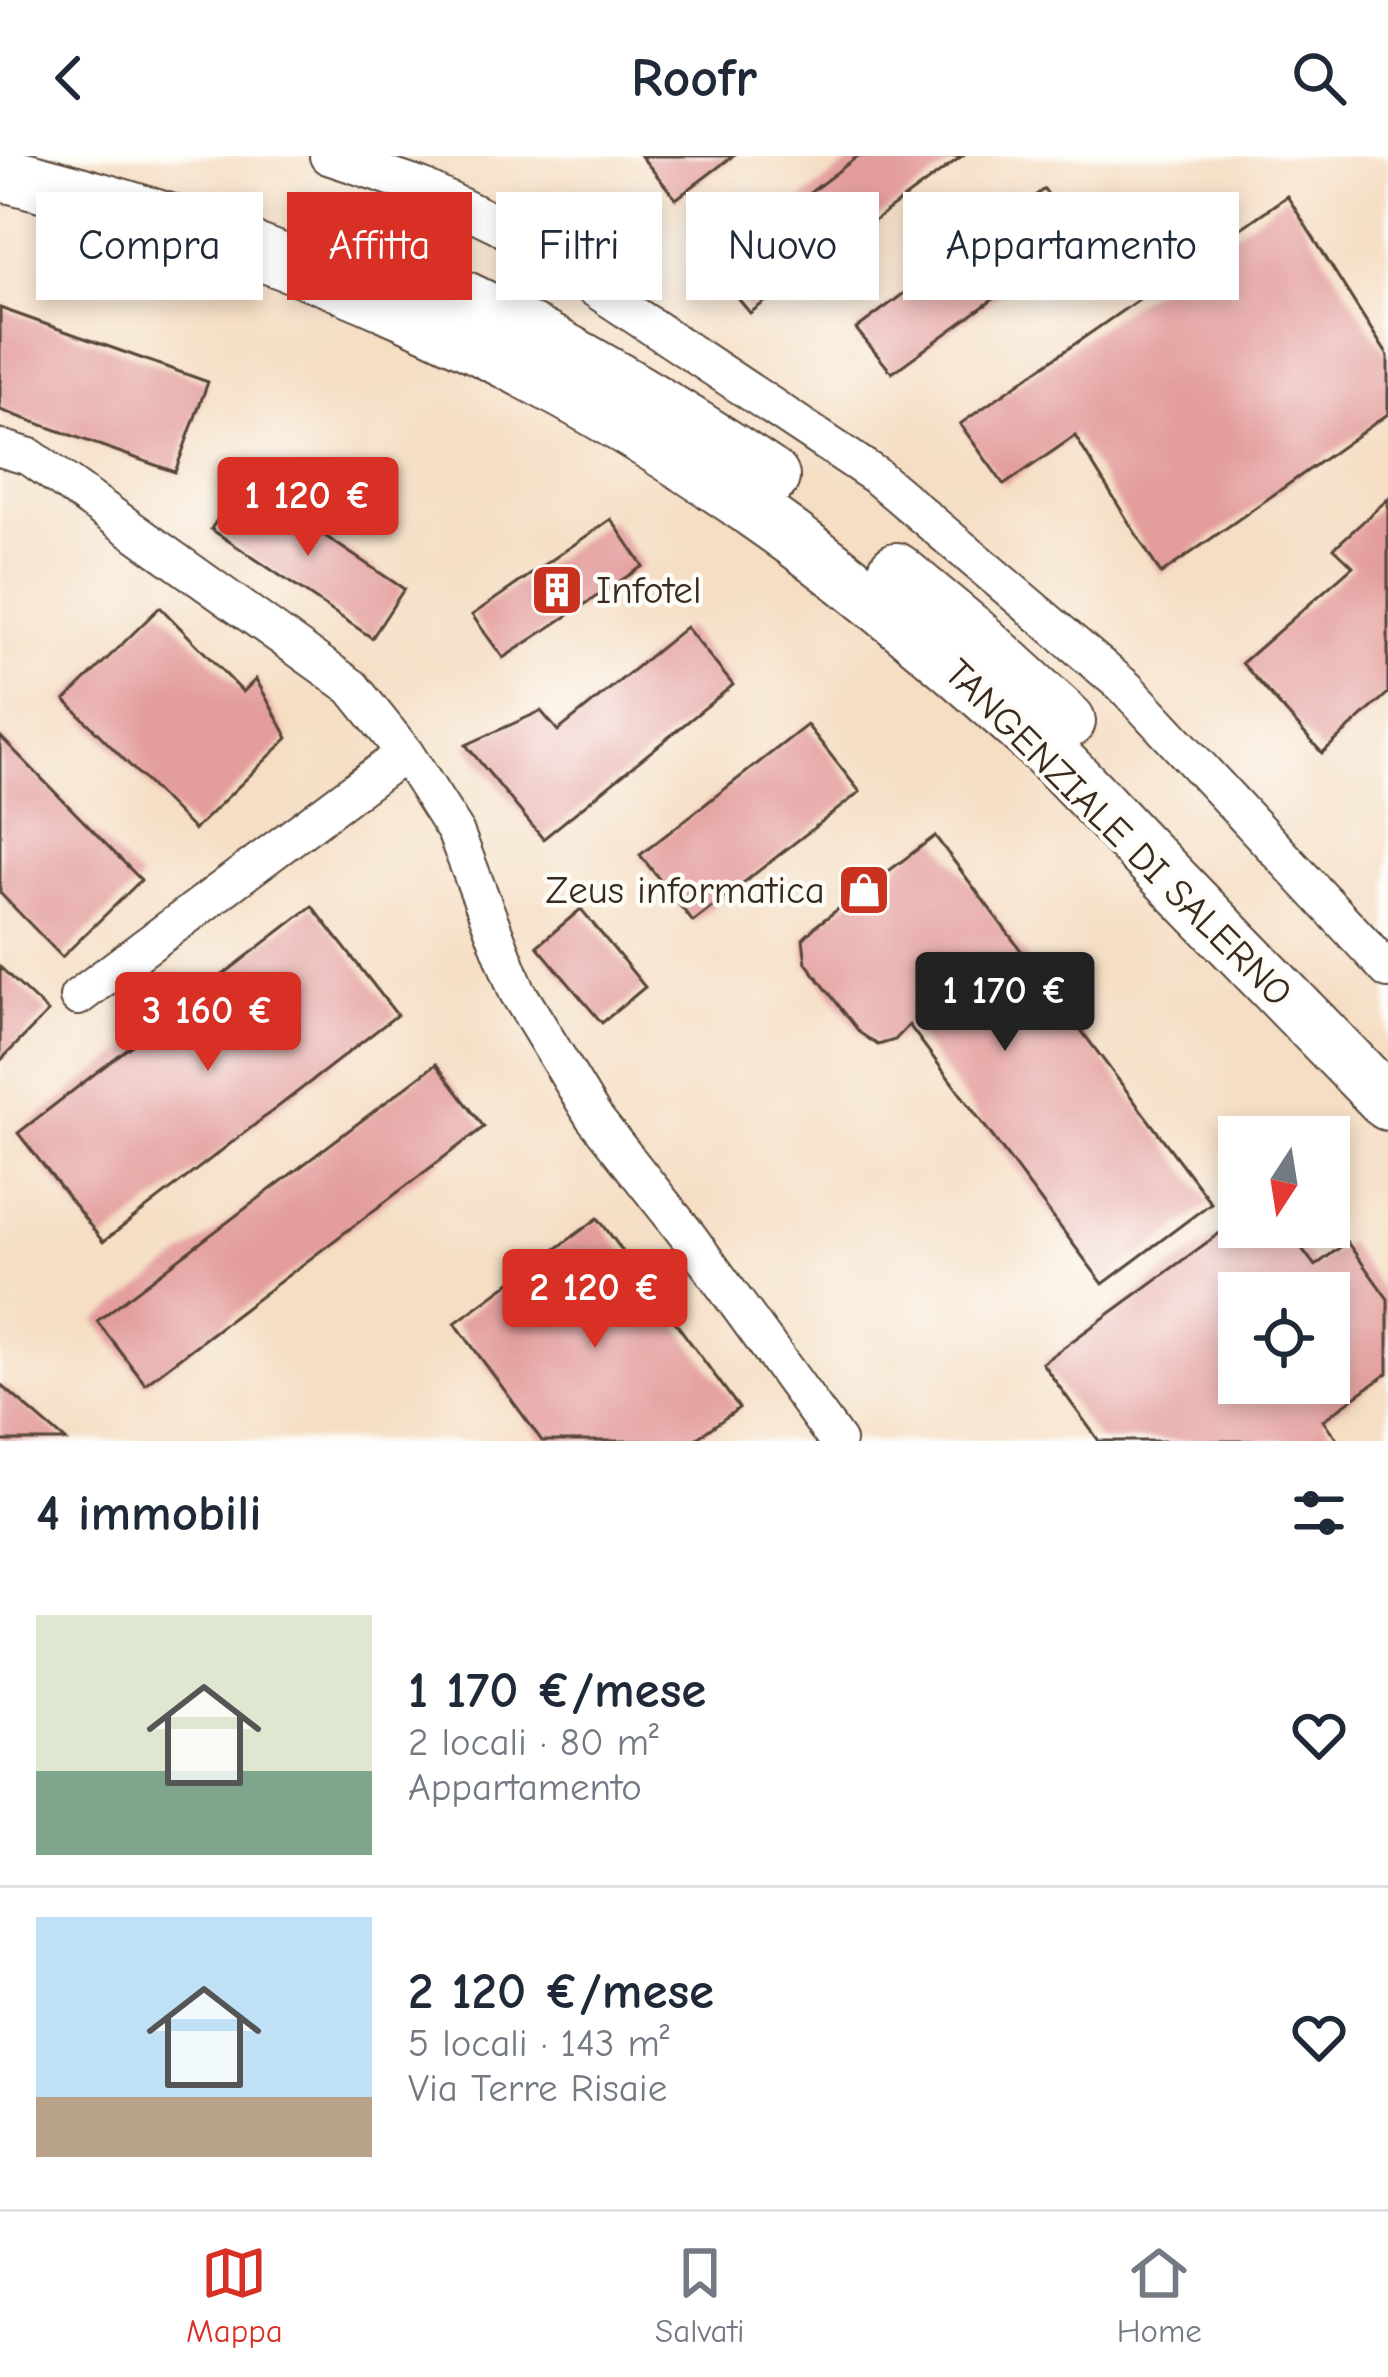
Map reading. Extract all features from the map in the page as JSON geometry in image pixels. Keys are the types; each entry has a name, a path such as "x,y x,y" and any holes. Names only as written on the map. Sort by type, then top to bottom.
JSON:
{"highway":[{"name":"TANGENZIALE DI SALERNO","path":"88,156 280,219 509,319 633,388 795,493 1010,666 1388,1050"},
{"name":"TANGENZIALE DI SALERNO","path":"0,172 157,215 335,280 525,370 719,486 877,602 1032,737 1388,1103"}],"street":[{"path":"328,156 422,187 499,224 875,475 1127,689 1388,970"},
{"path":"0,448 30,457 352,687 405,753 455,831 517,991 593,1116 688,1236 837,1441"},
{"path":"79,997 405,753"}],"building":[{"path":"641,156 733,156 676,199"},
{"path":"858,156 962,156 913,192 903,192 903,200 879,217 879,192 811,192"},
{"path":"1287,196 1388,356 1388,414 1161,574 1075,436 1004,485 960,424 1138,300 1239,300 1239,229"},
{"path":"903,294 903,300 992,300 892,373 856,329"},
{"path":"740,300 768,300 750,313"},
{"path":"0,308 208,382 175,472 0,410"},
{"path":"243,481 404,589 372,638 211,529"},
{"path":"1388,499 1388,693 1322,753 1242,663 1353,566 1334,548"},
{"name":"Infotel","path":"611,519 643,566 503,658 472,615"},
{"path":"160,607 243,692 256,679 288,738 194,830 65,700"},
{"path":"686,627 733,685 543,839 466,745 541,711 558,731"},
{"path":"807,725 860,792 693,922 640,855"},
{"path":"0,736 141,880 62,957 0,893"},
{"path":"935,836 1211,1203 1103,1284 909,1025 895,1040 878,1045 860,1033 806,963 803,939 817,925"},
{"path":"312,906 397,1015 103,1242 18,1133"},
{"path":"581,909 645,987 602,1023 537,946"},
{"path":"0,967 48,1012 0,1061"},
{"path":"436,1064 484,1127 145,1384 97,1321"},
{"path":"598,1218 739,1408 693,1441 542,1441 455,1323"},
{"path":"1218,1234 1218,1248 1302,1248 1315,1266 1339,1248 1350,1246 1388,1299 1388,1373 1350,1400 1350,1272 1218,1272 1218,1404 1345,1404 1323,1420 1338,1441 1099,1441 1042,1363"},
{"path":"0,1384 66,1441 0,1441"}],"place":[{"name":"Infotel","path":"557,590"},
{"name":"Zeus informatica","path":"864,890"}]}
